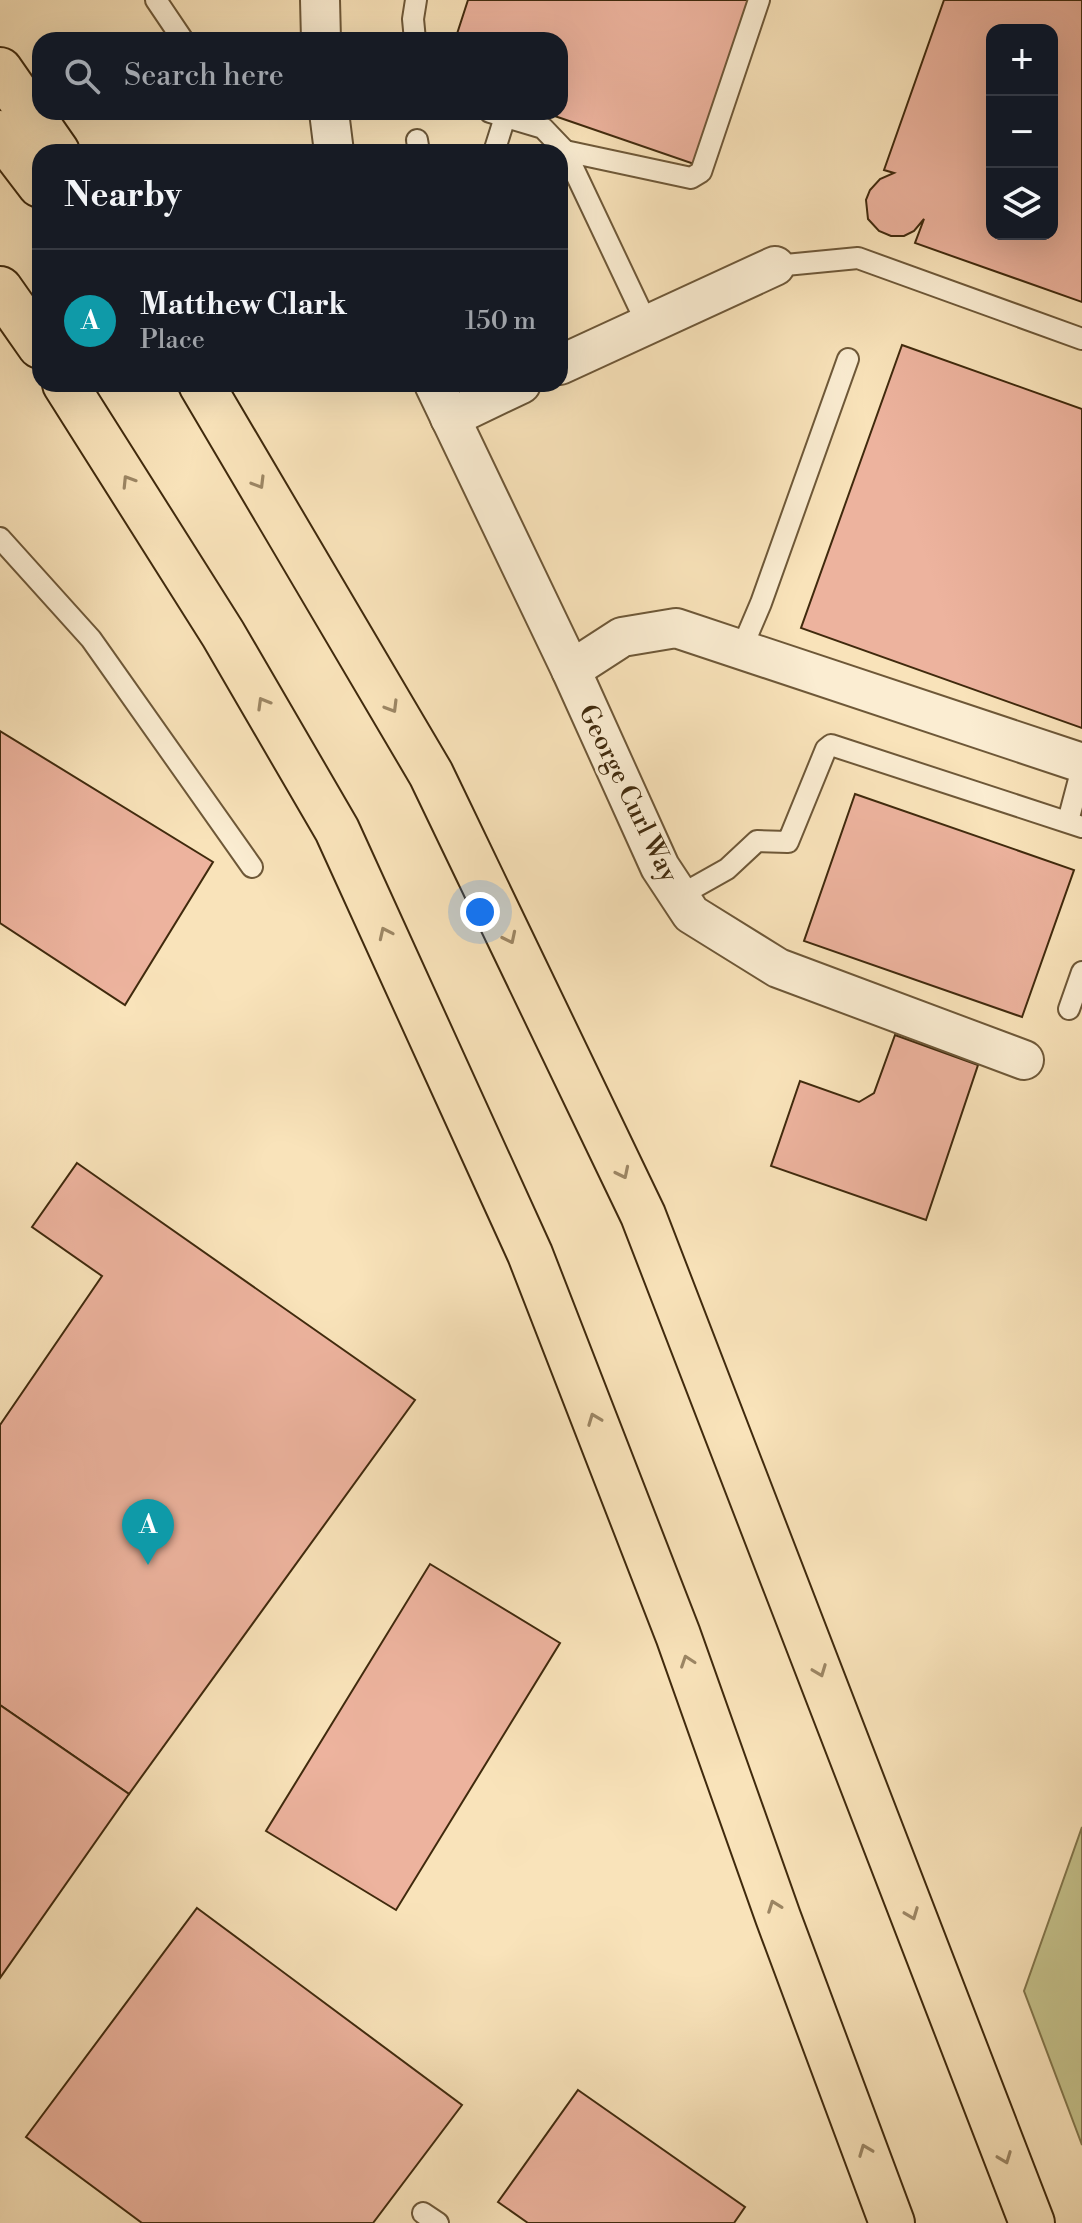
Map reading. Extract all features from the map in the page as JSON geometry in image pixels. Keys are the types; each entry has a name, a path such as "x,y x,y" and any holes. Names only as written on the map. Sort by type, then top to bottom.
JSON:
{"highway":[{"path":"0,70 32,116"},
{"path":"35,120 51,144"},
{"path":"0,133 32,175"},
{"path":"0,289 22,324"},
{"path":"70,392 223,634 337,830 530,1254 678,1635 778,1917 892,2223"},
{"path":"205,395 431,774 643,1215 1032,2223"}],"street":[{"path":"320,0 321,32"},
{"path":"330,120 333,144"},
{"path":"568,361 775,266"},
{"name":"George Curl Way","path":"438,392 571,670 660,867 691,914 778,968 1024,1060"},
{"path":"450,418 504,392"},
{"path":"571,670 622,637 676,628 1082,766"}],"lane":[{"path":"156,0 178,32"},
{"path":"414,32 416,0"},
{"path":"568,152 691,178 701,172 759,0"},
{"path":"495,144 497,120"},
{"path":"515,120 543,128 558,144"},
{"path":"568,157 647,324"},
{"path":"775,266 858,258 1082,339"},
{"path":"741,650 761,603 848,359"},
{"path":"0,538 91,639 252,867"},
{"path":"679,896 727,869 757,841 788,842 826,749 831,745 1075,824 1082,766"},
{"path":"1069,1009 1082,972"}],"shaded area":[{"path":"1082,1827 1082,2145 1024,1991"}],"building":[{"path":"468,0 751,0 694,164 566,120 568,32 458,32"},
{"path":"944,0 1082,0 1082,302 915,243 924,219 914,231 904,236 891,236 879,231 868,219 866,200 880,179 894,173 884,170"},
{"path":"902,345 1082,409 1082,728 801,628"},
{"path":"0,731 213,862 125,1005 0,923"},
{"path":"855,794 1074,870 1022,1017 804,941"},
{"path":"895,1035 978,1065 926,1220 771,1166 800,1081 859,1102 874,1093"},
{"path":"77,1163 415,1400 129,1794 0,1705 0,1425 102,1276 32,1227"},
{"path":"430,1564 560,1643 396,1910 266,1831"},
{"path":"0,1705 129,1794 0,1978"},
{"path":"197,1908 462,2105 373,2223 142,2223 26,2137"},
{"path":"578,2090 745,2207 734,2223 528,2223 498,2202"}],"place":[{"name":"Matthew Clark","path":"148,1565"}]}
